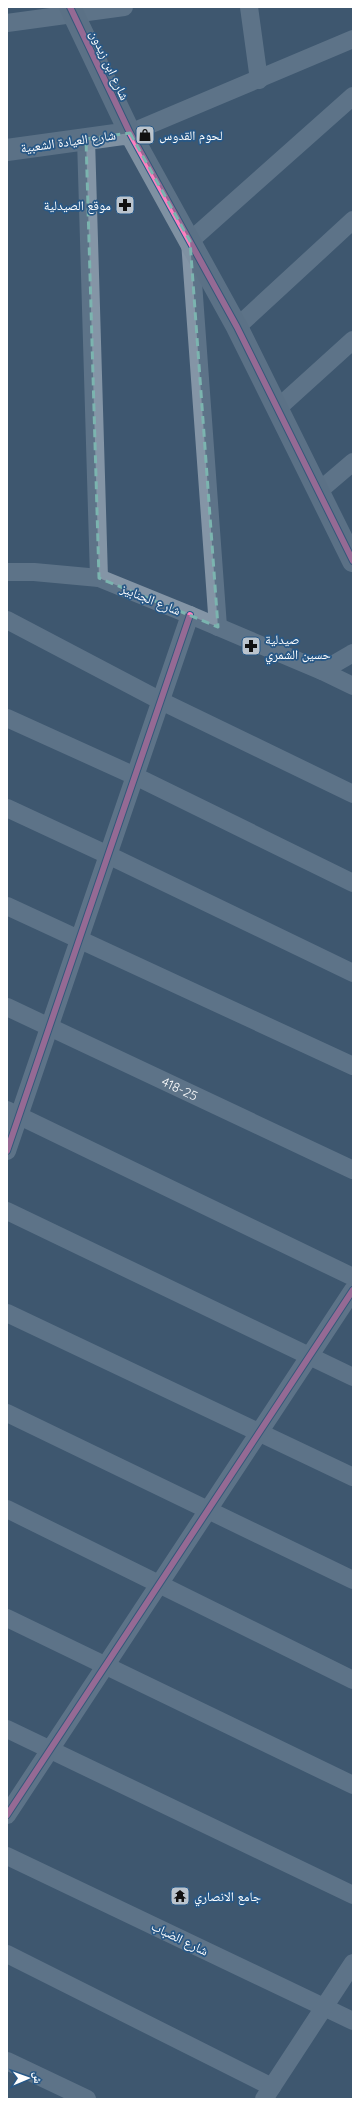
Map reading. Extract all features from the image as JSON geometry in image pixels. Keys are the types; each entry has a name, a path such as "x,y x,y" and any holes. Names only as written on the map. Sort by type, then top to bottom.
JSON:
{"street":[{"path":"7,23 72,10 124,7"},
{"path":"249,7 259,80"},
{"name":"شارع ابن زيدون","path":"72,10 130,133 237,327 279,407 353,561"},
{"path":"130,133 259,80 353,39"},
{"path":"218,627 190,241 353,96"},
{"name":"شارع العيادة الشعبية","path":"7,150 130,133"},
{"path":"86,139 99,578"},
{"path":"237,327 353,220"},
{"path":"279,407 353,340"},
{"path":"319,492 353,462"},
{"name":"شارع الجنابيز","path":"7,572 34,572 99,578 322,671 353,686"},
{"path":"7,1151 13,1113 50,1027 190,615"},
{"path":"7,620 161,701 353,794"},
{"path":"322,671 353,653"},
{"path":"7,718 135,776 353,883"},
{"path":"7,808 353,972"},
{"path":"7,906 353,1066"},
{"name":"418-25","path":"7,1007 353,1170"},
{"path":"13,1113 353,1277"},
{"path":"7,1211 353,1377"},
{"path":"7,1815 353,1290"},
{"path":"7,1313 353,1477"},
{"path":"7,1413 353,1580"},
{"path":"7,1509 353,1680"},
{"path":"7,1618 353,1785"},
{"path":"7,1728 353,1896"},
{"name":"شارع الضباب","path":"7,1856 353,2021"},
{"path":"7,1954 268,2093 353,1963"},
{"path":"7,2061 87,2099"}],"highlighted area":[{"path":"130,133 190,241 218,627 99,578 86,139"}],"cycle path":[{"path":"70,7 130,133 237,327 353,561"},
{"path":"7,1151 190,615"},
{"path":"7,1815 353,1290"}],"place":[{"name":"لحوم القدوس","path":"145,135"},
{"name":"موقع الصيدلية","path":"125,205"},
{"name":"صيدلية حسين الشمري","path":"251,646"},
{"name":"جامع الانصاري","path":"180,1896"}]}
